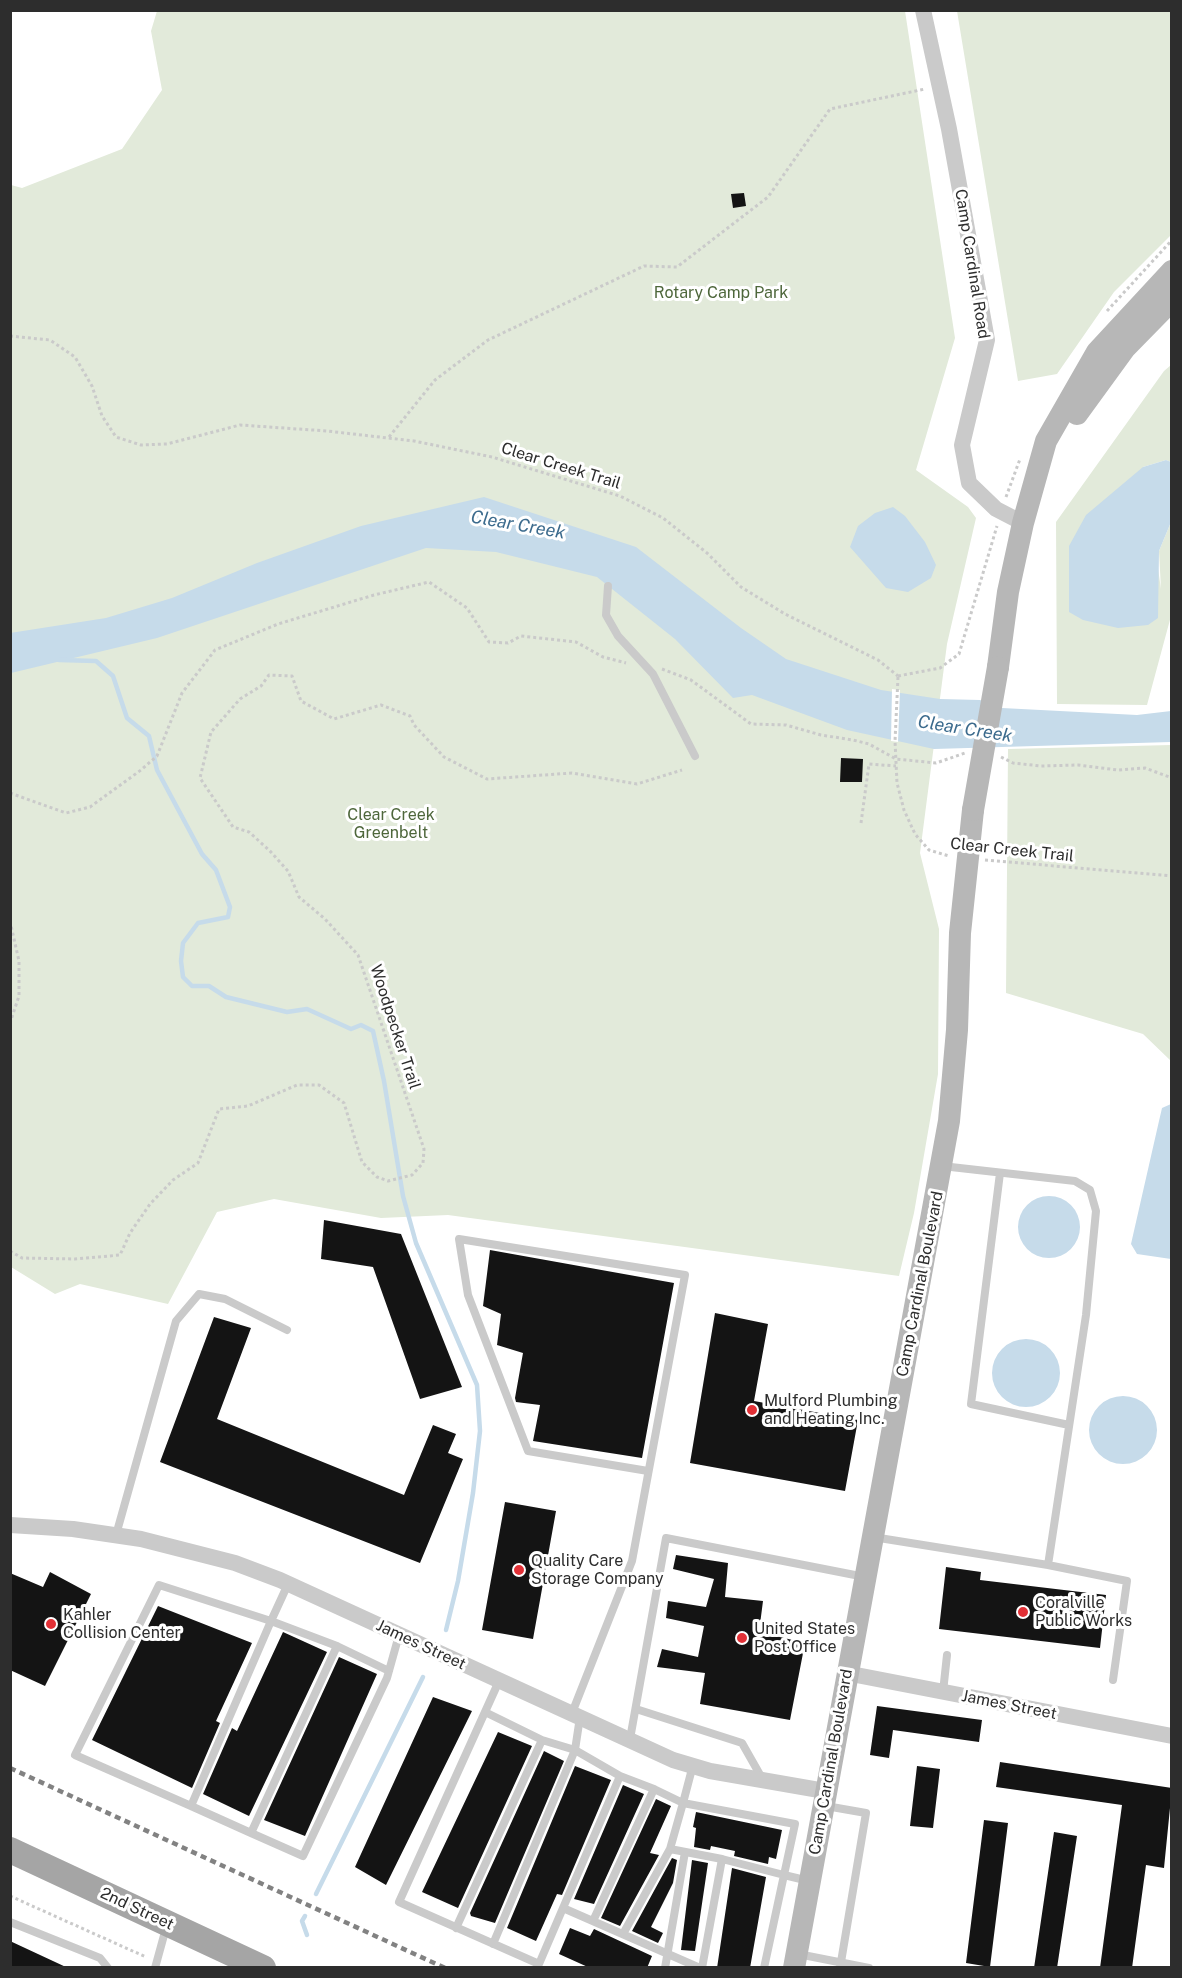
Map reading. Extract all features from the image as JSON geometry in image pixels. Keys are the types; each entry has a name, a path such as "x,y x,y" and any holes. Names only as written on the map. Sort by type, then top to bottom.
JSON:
{"main road":[{"name":"2nd Street","path":"10,1850 263,1968"}],"street":[{"name":"Camp Cardinal Road","path":"923,10 949,129 987,340 962,445 969,483 996,509 1023,523"},
{"path":"1023,523 1046,441 1097,352 1172,271"},
{"path":"1023,523 1084,402 1125,348 1172,300"},
{"name":"Camp Cardinal Boulevard","path":"795,1960 846,1673 942,1166 957,1030 959,944 966,858 998,667 1008,592 1023,523"},
{"name":"James Street","path":"10,1525 73,1529 116,1535 189,1550 288,1584 673,1760 763,1780 824,1798"},
{"name":"James Street","path":"846,1673 1172,1736"}],"lane":[{"path":"608,586 606,615 618,636 653,674 695,756"},
{"path":"942,1166 1075,1181 1090,1190 1096,1211 1086,1315 1048,1565"},
{"path":"1000,1173 970,1404 1070,1425"},
{"path":"493,1944 575,1750 576,1715 632,1561 685,1275 459,1239 468,1295 528,1451 648,1472"},
{"path":"116,1535 176,1321 199,1294 225,1299 287,1330"},
{"path":"873,1537 1048,1565 1127,1581 1113,1680"},
{"path":"630,1739 666,1538 865,1577"},
{"path":"191,1806 288,1584"},
{"path":"389,1671 337,1646 271,1621 159,1585 75,1755 303,1856 389,1671 399,1635"},
{"path":"250,1833 337,1646"},
{"path":"943,1692 947,1655"},
{"path":"499,1681 399,1902 544,1966 562,1908 620,1776"},
{"path":"636,1709 742,1743 763,1780"},
{"path":"485,1712 542,1740 575,1750 620,1776 682,1803 795,1824 764,1968"},
{"path":"456,1928 542,1740"},
{"path":"623,1934 670,1849 693,1765"},
{"path":"593,1921 654,1789"},
{"path":"824,1798 866,1813 840,1965"},
{"path":"670,1849 722,1859 809,1881"},
{"path":"665,1968 685,1852"},
{"path":"562,1908 703,1967 722,1859"},
{"path":"10,1922 100,1958 108,1968"},
{"path":"156,1965 167,1924"},
{"path":"795,1960 869,1968"}],"path":[{"path":"388,438 435,380 488,340 644,266 677,267 768,197 830,109 938,86"},
{"name":"Clear Creek Trail","path":"10,336 50,340 75,357 92,386 102,416 116,437 141,445 167,444 240,425 388,438 492,458 620,496 663,518 707,553 741,587 785,614 842,640 878,660 898,676 895,741 897,783 904,810 915,834 929,850 943,856 1016,864 1172,876"},
{"path":"10,794 66,813 90,807 157,756 182,693 214,650 278,624 374,595 429,582 467,608 489,642 508,643 521,636 576,642 603,657 653,674 664,668 691,680 751,724 786,725 821,735 853,740 869,744 896,759 936,763 960,753 971,753"},
{"path":"898,676 944,666"},
{"name":"Woodpecker Trail","path":"10,1251 22,1258 75,1259 120,1255 130,1233 150,1204 173,1180 198,1163 219,1109 248,1106 297,1085 319,1085 344,1103 362,1162 377,1177 388,1181 412,1175 423,1163 424,1149 358,955 325,919 299,897 288,871 269,850 249,832 233,827 200,778 211,732 240,699 261,686 269,675 292,676 301,701 334,719 381,705 410,716 414,725 444,757 487,779 572,773 637,784 682,770"},
{"path":"993,753 1013,763 1118,770 1145,768 1172,778"},
{"path":"861,823 869,764 896,766"},
{"path":"10,921 19,961 19,996 10,1023"},
{"path":"10,1896 156,1965"}],"green space":[{"name":"Clear Creek Greenbelt","path":"157,11 905,11 955,338 916,470 968,507 976,518 947,644 920,853 939,929 938,1074 914,1213 899,1276 448,1215 381,1218 274,1199 217,1212 168,1304 80,1284 55,1294 11,1267 11,185 22,188 122,149 162,90 151,31"},
{"path":"957,11 1171,11 1171,235 1114,292 1057,374 1018,381"},
{"path":"1171,365 1171,462 1166,460 1143,467 1161,589 1159,551 1171,522 1171,616 1147,705 1057,704 1056,522 1164,371"},
{"path":"1172,745 1171,1061 1143,1034 1006,993 1008,749"}],"water":[{"path":"1166,460 1171,462 1171,522 1159,551 1158,618 1148,625 1118,628 1083,620 1069,612 1069,546 1086,515 1143,467"},
{"name":"Clear Creek","path":"484,497 636,547 741,628 786,659 881,690 940,699 980,700 1002,708 1137,715 1171,711 1171,742 934,749 847,730 752,695 733,698 675,639 597,577 496,552 426,548 157,638 11,673 10,633 106,618 172,598 257,563 361,526"},
{"path":"893,507 905,516 925,542 936,565 931,578 908,592 886,588 850,547 858,526 875,513"},
{"path":"1171,1104 1171,1259 1137,1254 1131,1244 1162,1108"},
{"path":"1049,1196 1066,1201 1071,1205 1075,1210 1080,1227 1075,1244 1071,1249 1066,1253 1049,1258 1032,1253 1027,1249 1023,1244 1018,1227 1023,1210 1027,1205 1032,1201"},
{"path":"1026,1339 1039,1342 1050,1349 1057,1360 1060,1373 1057,1386 1050,1397 1039,1404 1026,1407 1013,1404 1002,1397 995,1386 992,1373 995,1360 1002,1349 1013,1342"},
{"path":"1123,1396 1136,1399 1147,1406 1154,1417 1157,1430 1154,1443 1147,1454 1136,1461 1123,1464 1110,1461 1099,1454 1092,1443 1089,1430 1092,1417 1099,1406 1110,1399"}],"pier":[{"path":"892,689 900,690 898,742 891,741"}],"building":[{"path":"744,193 746,206 733,208 731,194"},
{"path":"841,758 863,759 862,782 840,782"},
{"path":"324,1220 401,1234 462,1387 420,1399 373,1267 321,1259"},
{"path":"490,1250 674,1283 642,1458 533,1441 540,1405 516,1402 515,1398 523,1353 497,1345 501,1314 483,1306"},
{"name":"Mulford Plumbing and Heating Inc.","path":"715,1313 768,1324 754,1401 858,1420 845,1491 690,1463"},
{"path":"214,1317 251,1328 217,1419 404,1495 433,1425 456,1434 448,1453 463,1459 420,1563 160,1462"},
{"name":"Quality Care Storage Company","path":"505,1502 556,1511 533,1639 482,1630"},
{"name":"United States Post Office","path":"676,1555 728,1563 725,1597 763,1601 759,1632 805,1643 790,1720 700,1704 705,1673 657,1667 662,1649 698,1657 704,1626 666,1618 668,1601 706,1607 714,1579 673,1569"},
{"name":"Coralville Public Works","path":"946,1567 981,1572 980,1580 1106,1595 1100,1648 939,1629"},
{"name":"Kahler Collision Center","path":"50,1572 91,1594 45,1686 10,1670 10,1573 43,1587"},
{"path":"158,1606 252,1643 216,1721 220,1723 192,1788 92,1740"},
{"path":"283,1632 327,1652 249,1816 203,1794 232,1728 237,1731"},
{"path":"339,1657 377,1674 305,1836 264,1820"},
{"path":"433,1697 472,1711 386,1885 355,1867"},
{"path":"877,1706 982,1720 979,1742 893,1730 889,1758 870,1755"},
{"path":"498,1732 532,1746 458,1908 422,1892"},
{"path":"544,1751 564,1761 495,1923 471,1916 470,1913"},
{"path":"1000,1762 1172,1788 1164,1868 1146,1865 1132,1968 1100,1968 1122,1805 996,1787"},
{"path":"575,1766 611,1780 562,1895 557,1894 536,1941 507,1928"},
{"path":"917,1766 940,1769 933,1828 910,1826"},
{"path":"623,1785 644,1794 594,1904 574,1899"},
{"path":"656,1799 671,1806 650,1853 659,1855 620,1926 601,1918"},
{"path":"696,1812 782,1830 776,1859 769,1857 768,1864 734,1856 735,1851 711,1846 710,1850 694,1847 696,1828 693,1827"},
{"path":"984,1820 1008,1823 990,1967 966,1963"},
{"path":"1054,1832 1077,1836 1057,1968 1034,1968"},
{"path":"672,1858 677,1860 673,1883 651,1927 663,1933 658,1943 632,1931"},
{"path":"692,1860 708,1863 695,1951 681,1950"},
{"path":"732,1868 766,1877 750,1968 717,1968"},
{"path":"570,1928 590,1936 594,1929 652,1956 647,1968 590,1968 559,1954"},
{"path":"10,1941 68,1968 10,1968"}],"waterway":[{"path":"59,660 96,661 113,676 127,718 149,736 157,770 202,854 216,870 230,907 228,917 198,923 183,943 181,961 183,977 192,986 209,986 226,997 287,1012 307,1009 351,1029 361,1025 373,1031 384,1081 403,1196 416,1243 477,1385 480,1431 473,1493 458,1581 446,1630"},
{"path":"316,1894 423,1677"},
{"path":"305,1916 302,1921 307,1935"}],"railway":[{"path":"10,1768 445,1968"}],"place":[{"name":"Mulford Plumbing and Heating Inc.","path":"752,1410"},
{"name":"Quality Care Storage Company","path":"519,1570"},
{"name":"Coralville Public Works","path":"1023,1612"},
{"name":"Kahler Collision Center","path":"51,1624"},
{"name":"United States Post Office","path":"742,1638"}],"park label":[{"name":"Rotary Camp Park","path":"721,293"}]}
